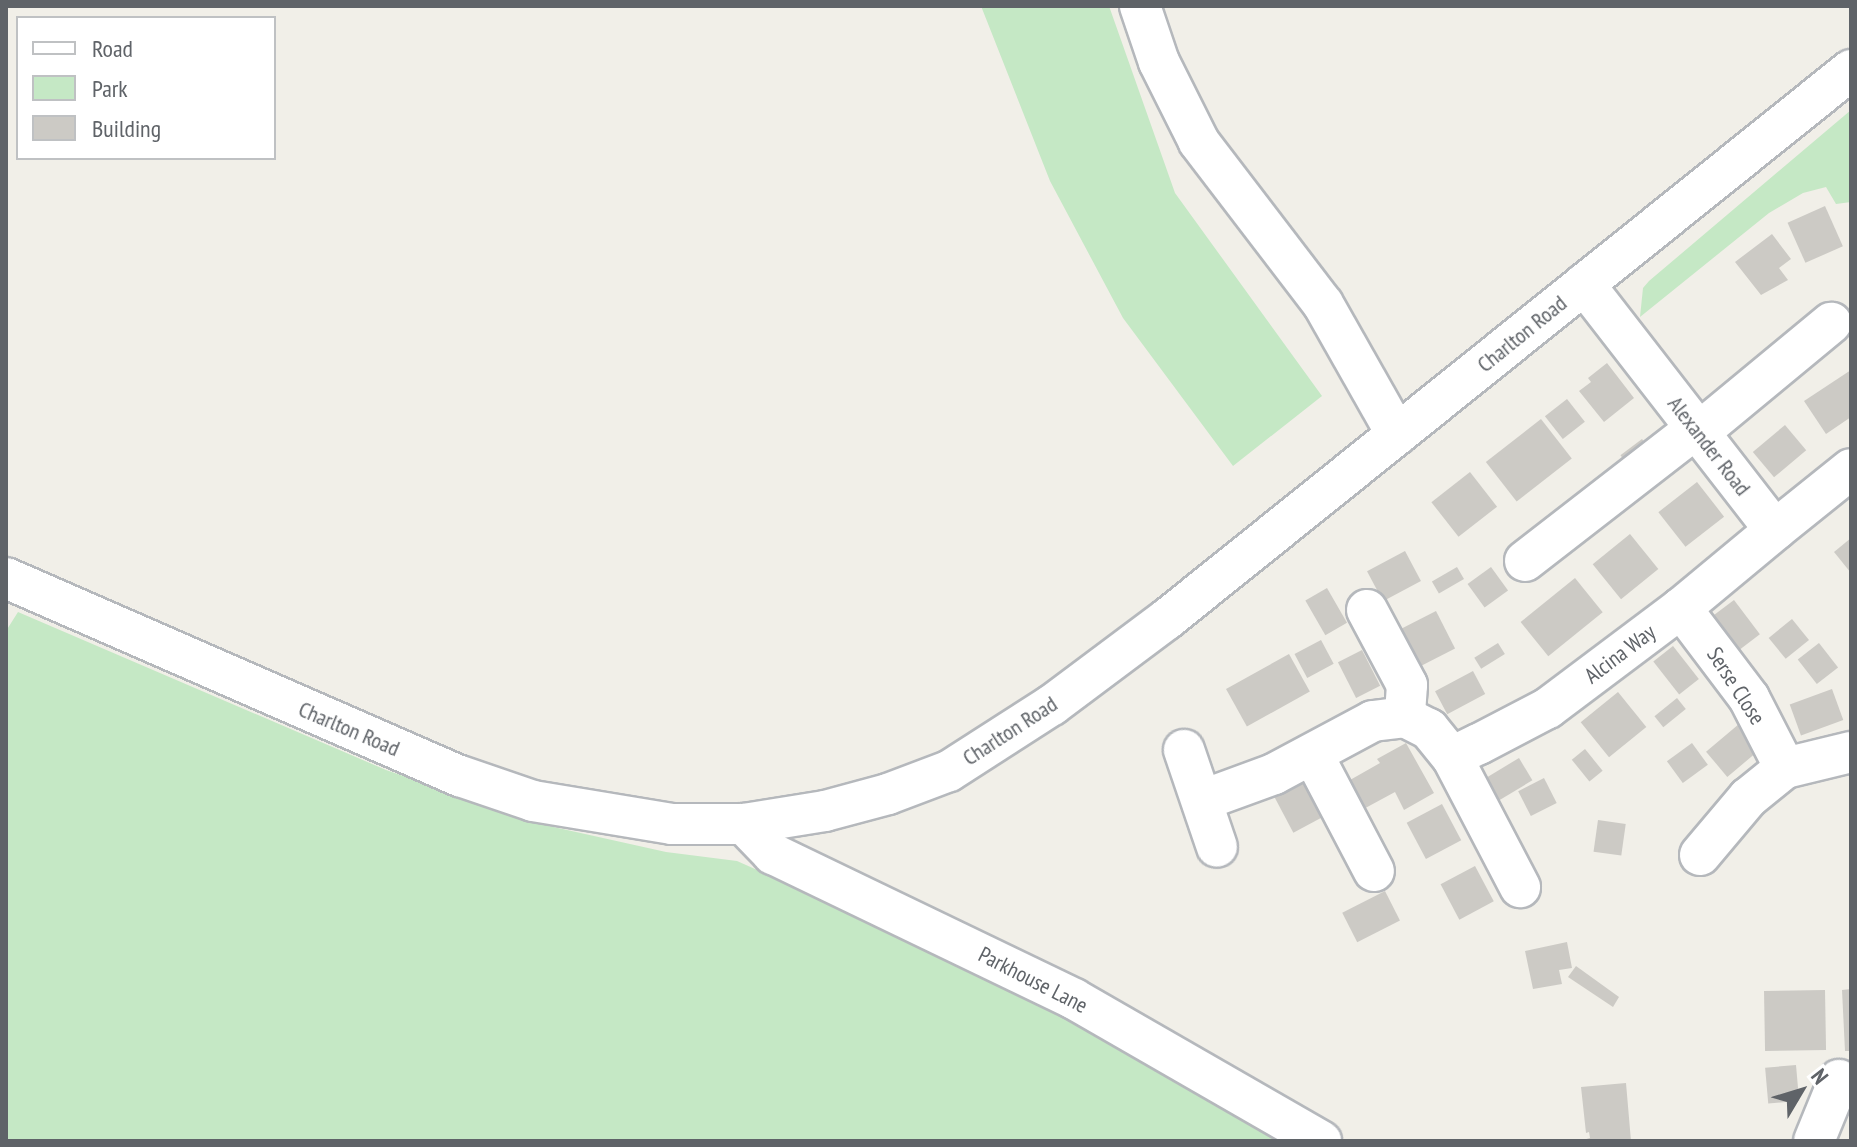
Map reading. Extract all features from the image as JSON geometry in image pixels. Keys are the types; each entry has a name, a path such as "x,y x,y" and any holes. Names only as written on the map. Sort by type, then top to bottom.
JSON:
{"street":[{"path":"1140,6 1159,62 1199,142 1323,304 1397,435"},
{"name":"Charlton Road","path":"6,578 446,771 533,801 672,824 744,824 825,811 888,794 949,771 1052,705 1167,619 1851,70"},
{"name":"Alexander Road","path":"1584,284 1775,530"},
{"path":"1525,561 1697,431 1831,323"},
{"path":"1775,530 1851,469"},
{"name":"Alcina Way","path":"1452,757 1548,708 1681,608 1775,530"},
{"name":"Serse Close","path":"1681,608 1749,698 1785,768"},
{"path":"1367,610 1407,685 1405,717"},
{"path":"1203,800 1274,774 1373,721 1405,717 1429,729 1452,757 1520,887"},
{"path":"1184,750 1217,847"},
{"path":"1700,855 1748,798 1785,768 1851,752"},
{"path":"1313,755 1374,871"},
{"name":"Parkhouse Lane","path":"744,824 773,854 1074,999 1321,1141"},
{"path":"1814,1141 1839,1080"}],"green space":[{"path":"981,6 1109,6 1175,193 1322,396 1233,466 1123,318 1050,181"},
{"path":"1851,110 1851,202 1836,204 1826,187 1803,193 1769,213 1640,317 1643,288 1649,281"},
{"path":"18,612 386,770 549,826 666,852 737,861 990,973 1292,1141 6,1141 6,631"}],"building":[{"path":"1825,206 1843,246 1805,263 1788,223"},
{"path":"1772,234 1791,259 1779,268 1788,280 1761,295 1735,262"},
{"path":"1607,363 1634,398 1604,422 1579,391 1591,382 1588,378"},
{"path":"1851,370 1851,417 1826,434 1804,401"},
{"path":"1567,399 1585,422 1563,439 1545,416"},
{"path":"1541,419 1572,458 1517,501 1486,462"},
{"path":"1785,425 1806,450 1774,477 1753,452"},
{"path":"1642,439 1651,451 1629,467 1620,455"},
{"path":"1470,472 1497,507 1458,537 1431,502"},
{"path":"1697,482 1724,517 1685,547 1658,512"},
{"path":"1630,534 1658,569 1621,599 1593,564"},
{"path":"1851,538 1851,573 1834,552"},
{"path":"1405,551 1421,581 1383,601 1367,571"},
{"path":"1457,567 1464,579 1439,594 1432,582"},
{"path":"1491,567 1508,590 1485,608 1468,584"},
{"path":"1575,578 1603,612 1548,656 1521,622"},
{"path":"1327,588 1347,623 1325,635 1305,600"},
{"path":"1734,600 1760,634 1736,652 1710,618"},
{"path":"1436,611 1455,648 1420,666 1401,629"},
{"path":"1792,619 1809,640 1786,659 1769,638"},
{"path":"1321,640 1334,664 1307,678 1295,654"},
{"path":"1498,643 1505,654 1481,669 1474,658"},
{"path":"1819,643 1838,667 1817,684 1798,660"},
{"path":"1673,646 1699,679 1679,694 1653,661"},
{"path":"1362,650 1380,686 1356,698 1338,662"},
{"path":"1289,654 1310,692 1247,727 1226,689"},
{"path":"1473,671 1485,694 1447,714 1435,691"},
{"path":"1832,689 1843,720 1801,735 1790,704"},
{"path":"1618,692 1646,727 1609,757 1581,722"},
{"path":"1677,698 1686,709 1663,727 1654,716"},
{"path":"1739,724 1760,749 1727,777 1706,752"},
{"path":"1406,743 1434,793 1404,810 1395,792 1358,812 1343,784 1380,763 1377,759"},
{"path":"1692,743 1708,765 1683,783 1667,761"},
{"path":"1585,749 1603,771 1589,781 1572,760"},
{"path":"1519,758 1532,780 1496,802 1482,780"},
{"path":"1544,778 1557,803 1531,816 1518,791"},
{"path":"1309,779 1328,814 1293,833 1275,797"},
{"path":"1442,804 1461,840 1426,859 1407,823"},
{"path":"1598,820 1626,824 1621,856 1594,852"},
{"path":"1475,866 1494,901 1459,920 1441,884"},
{"path":"1385,891 1400,920 1357,942 1342,913"},
{"path":"1567,942 1572,968 1559,970 1562,984 1533,989 1525,951"},
{"path":"1576,966 1619,997 1613,1007 1568,977"},
{"path":"1851,989 1851,1051 1845,1051 1842,990"},
{"path":"1825,990 1826,1050 1765,1051 1764,991"},
{"path":"1796,1065 1799,1101 1768,1104 1765,1068"},
{"path":"1626,1083 1631,1141 1579,1141 1590,1138 1589,1132 1586,1133 1581,1087"}]}
